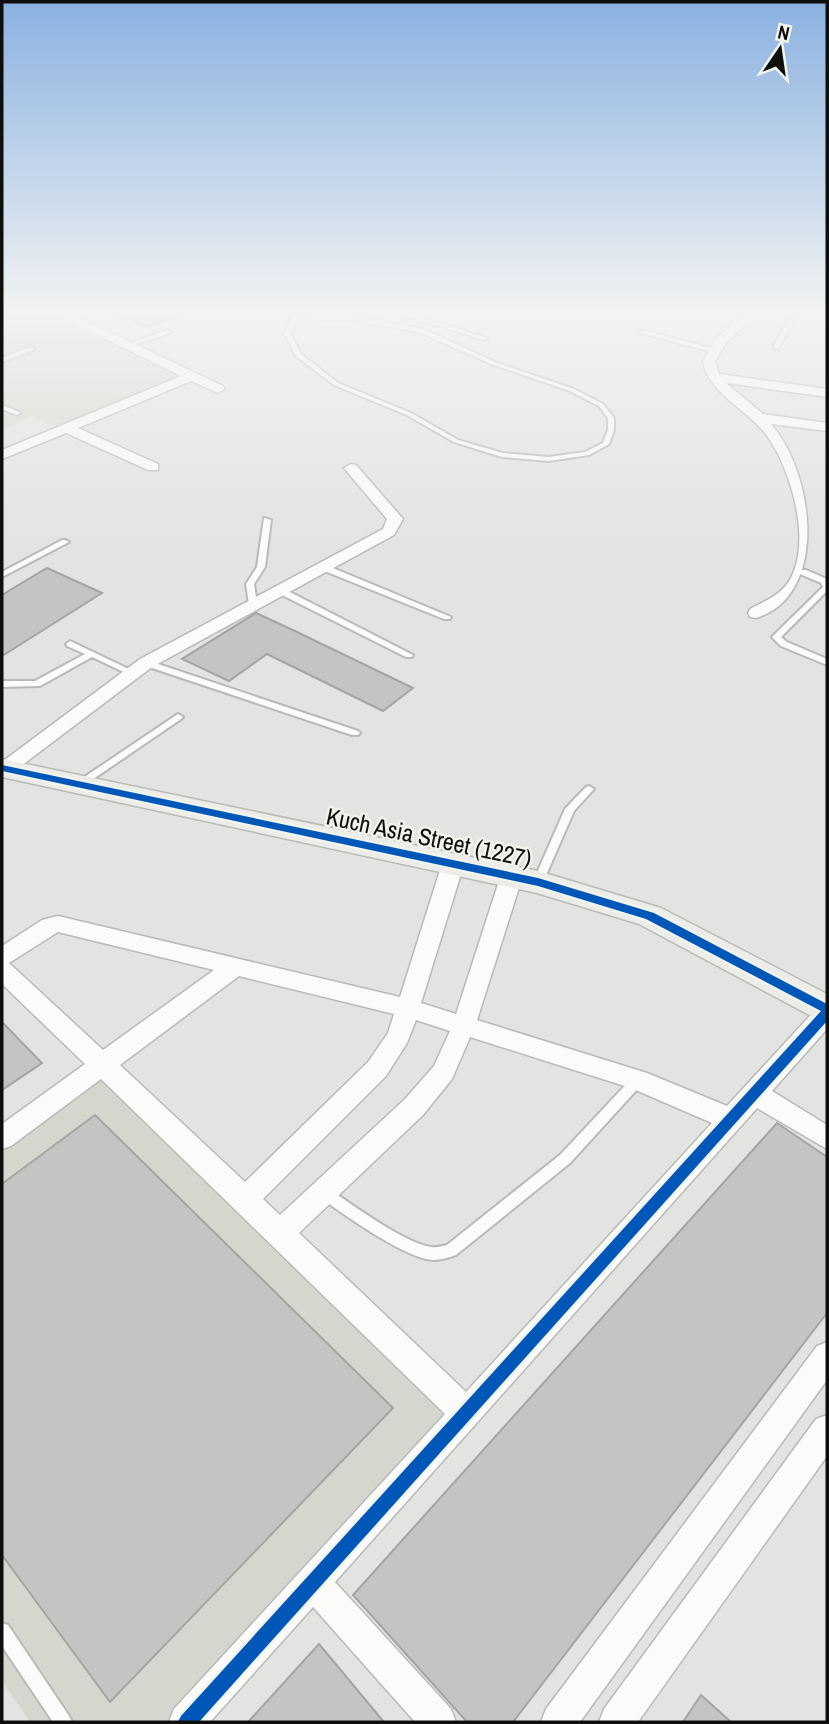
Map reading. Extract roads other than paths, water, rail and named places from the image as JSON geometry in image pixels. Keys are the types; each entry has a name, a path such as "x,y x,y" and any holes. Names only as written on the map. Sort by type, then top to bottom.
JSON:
{"street":[{"path":"2,455 158,390"},
{"path":"729,390 760,418 788,459 802,493 807,522 803,572 791,591 756,613"},
{"path":"809,390 827,393"},
{"path":"760,418 827,427"},
{"path":"68,429 153,467"},
{"path":"4,768 140,668 253,604 377,539 395,524 391,514 351,468"},
{"name":"Kuch Asia Street (1227)","path":"4,768 525,879 650,916 827,1011"},
{"path":"245,1199 377,1069 399,1036 453,864"},
{"path":"280,1233 414,1107 443,1072 525,879"},
{"path":"2,957 50,926 58,924 407,1008 638,1080 732,1120"},
{"path":"2,1138 237,966"},
{"path":"2,970 245,1199 466,1413"},
{"path":"187,1722 756,1094 827,1011"},
{"path":"756,1094 827,1138"},
{"path":"559,1722 827,1356"},
{"path":"617,1722 827,1430"},
{"path":"313,1582 438,1722"}],"lane":[{"path":"352,390 409,414 456,441 502,455 549,459 587,454 606,444 611,430 611,418 601,405 573,390"},
{"path":"2,407 17,413"},
{"path":"253,604 250,584 261,567 267,520"},
{"path":"2,575 65,542"},
{"path":"325,568 447,617"},
{"path":"803,572 824,581 827,587 776,637 784,644 827,662"},
{"path":"279,590 410,655"},
{"path":"69,645 91,654 355,733"},
{"path":"2,684 37,684 91,654"},
{"path":"80,784 178,717"},
{"path":"525,879 570,809 589,789"},
{"path":"323,1192 363,1221 417,1248 433,1254 451,1250 565,1159 638,1080"},
{"path":"2,1631 63,1722"}]}
